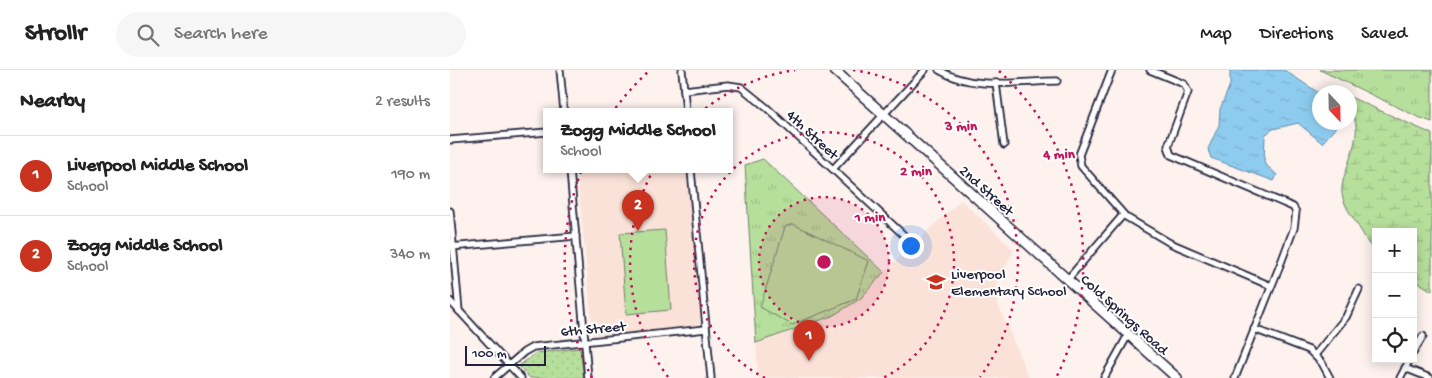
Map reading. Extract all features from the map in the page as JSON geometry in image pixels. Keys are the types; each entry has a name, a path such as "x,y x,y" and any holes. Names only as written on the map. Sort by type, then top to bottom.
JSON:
{"main road":[{"name":"2nd Street","path":"834,70 1010,230"},
{"name":"Cold Springs Road","path":"1010,230 1177,378"}],"street":[{"path":"560,70 564,108"},
{"path":"682,70 686,108"},
{"path":"833,169 925,70"},
{"path":"939,70 963,79 996,83 1057,81"},
{"path":"1112,70 1079,155 1079,161 1123,215 1170,243 1271,286"},
{"path":"1150,70 1184,84 1188,92 1168,146 1171,155 1293,207 1296,212 1294,228 1235,378"},
{"path":"996,83 1004,145"},
{"name":"4th Street","path":"684,90 728,85 741,87 909,240"},
{"path":"450,140 543,132"},
{"path":"570,173 588,378"},
{"path":"691,173 711,378"},
{"path":"450,211 459,311"},
{"path":"1067,280 1123,215"},
{"path":"452,246 576,236"},
{"path":"1315,354 1346,317 1359,289"},
{"path":"450,301 521,378"},
{"name":"6th Street","path":"494,378 533,347 706,329"},
{"path":"1254,329 1309,350 1315,354 1330,378"},
{"path":"1104,378 1128,334"},
{"path":"1417,346 1423,336"},
{"path":"1400,378 1408,363"},
{"path":"1405,368 1430,378"}],"shaded area":[{"path":"577,173 687,173 701,325 593,336"},
{"name":"Liverpool Elementary School","path":"961,200 1014,250 993,293 1029,378 758,378 756,343 832,316 860,299 884,272"}],"green space":[{"path":"1320,70 1432,70 1432,122 1357,88 1357,85 1351,85"},
{"path":"1357,100 1432,134 1432,291 1417,282 1417,228 1372,228 1372,248 1345,204 1342,187 1357,130"},
{"path":"763,159 884,272 860,299 832,316 756,343 745,165"},
{"path":"793,224 869,261 856,299 792,325 760,307 785,227"},
{"path":"665,230 671,310 626,314 620,233"},
{"path":"580,348 584,378 530,378 519,366 536,353"}],"water":[{"path":"1230,70 1284,70 1312,88 1312,130 1334,130 1322,143 1298,123 1273,129 1265,135 1264,163 1277,175 1274,181 1211,158 1208,149 1219,125 1220,109 1230,85"}],"place":[{"name":"Zogg Middle School","path":"638,231"},
{"name":"Liverpool Elementary School","path":"936,282"},
{"name":"Liverpool Middle School","path":"809,361"}]}
